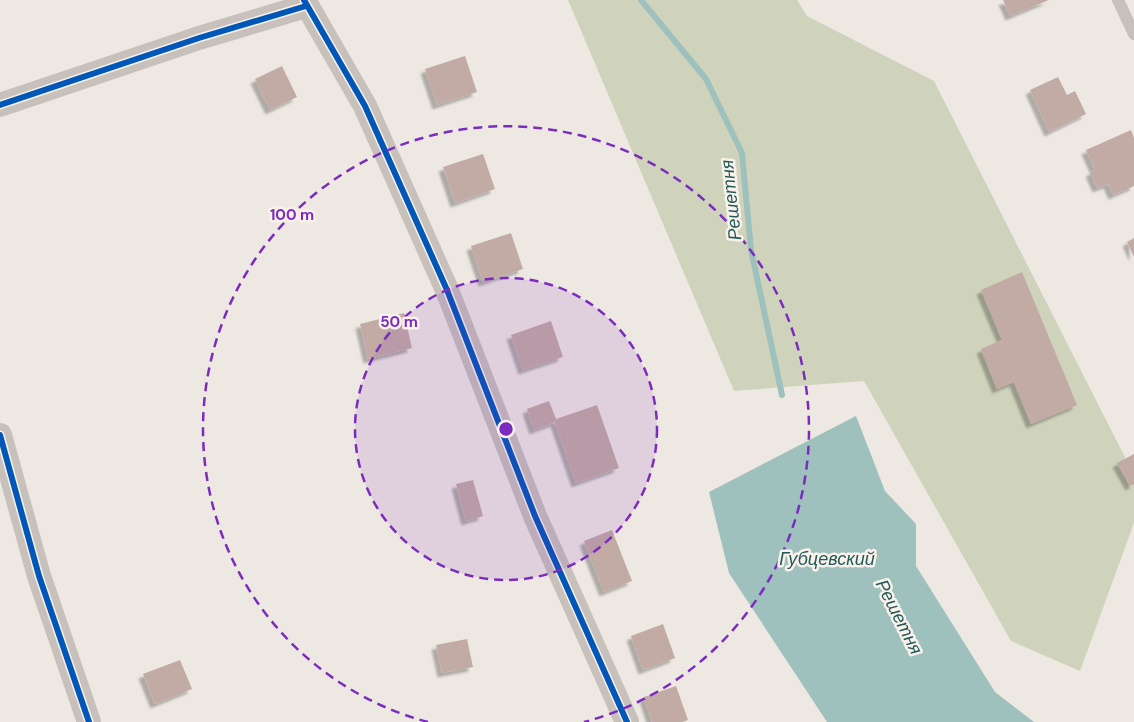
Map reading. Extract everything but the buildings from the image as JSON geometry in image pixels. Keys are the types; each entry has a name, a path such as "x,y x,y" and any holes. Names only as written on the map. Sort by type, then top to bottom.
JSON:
{"street":[{"path":"0,105 305,3 365,106 447,290 535,516 627,722"},
{"path":"0,435 39,576 89,722"}],"lane":[{"path":"1118,0 1134,34"}],"green space":[{"path":"568,0 797,0 807,16 934,81 1134,475 1134,523 1080,671 1011,641 864,381 734,391"}],"water":[{"name":"Губцевский","path":"856,416 885,491 916,524 916,566 995,692 1034,722 827,722 729,573 709,492"}],"waterway":[{"name":"Решетня","path":"641,0 706,79 742,153 751,250 782,395"}],"cycle path":[{"path":"304,0 365,106 447,290 535,516 627,722"},
{"path":"0,105 199,38 306,6"},
{"path":"0,435 39,576 89,722"}]}
